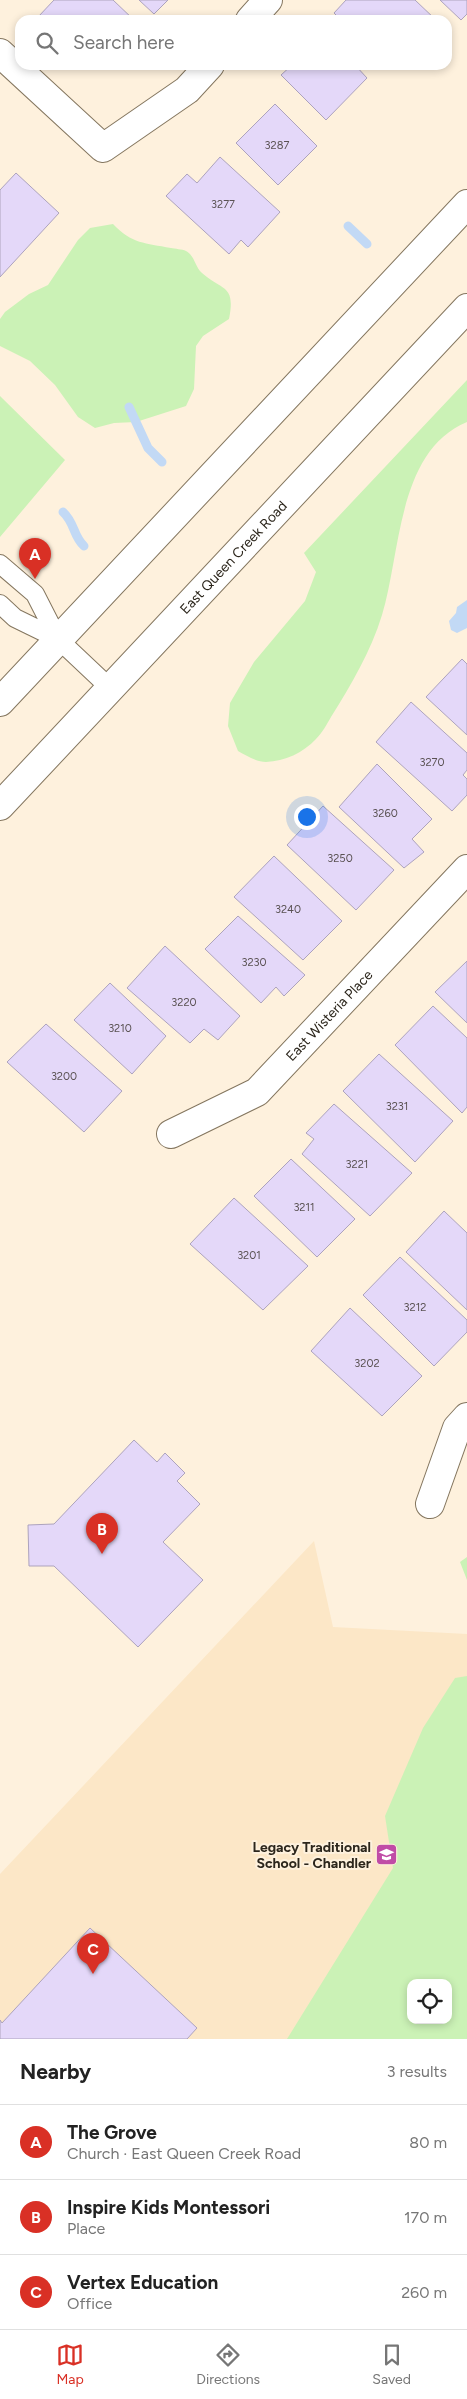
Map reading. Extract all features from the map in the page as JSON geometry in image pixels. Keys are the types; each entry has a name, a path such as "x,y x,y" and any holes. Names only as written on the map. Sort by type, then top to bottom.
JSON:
{"main road":[{"path":"254,15 268,0"},
{"path":"0,53 15,67"},
{"path":"18,70 103,148 187,90 205,70"},
{"path":"0,702 467,204"},
{"name":"East Queen Creek Road","path":"0,806 467,308"},
{"name":"East Wisteria Place","path":"171,1134 258,1092 467,869"},
{"path":"430,1504 457,1428 467,1418"}],"lane":[{"path":"0,564 35,594 58,639"},
{"path":"0,604 15,618 58,639 111,689"}],"shaded area":[{"path":"314,1541 333,1627 467,1634 467,2039 0,2039 0,1874"}],"green space":[{"path":"113,224 120,231 139,242 181,249 189,253 202,273 226,290 231,300 231,308 229,319 203,336 196,346 194,389 186,406 136,422 114,423 95,428 78,417 55,385 30,361 0,346 0,319 5,312 29,294 48,285 78,240 90,228"},
{"path":"467,380 467,422 444,436 427,456 414,479 405,506 382,615 360,668 346,693 318,737 311,744 293,755 280,760 262,762 238,751 228,726 230,703 254,662 305,601 316,572 304,553"},
{"path":"0,396 65,460 0,537"},
{"path":"467,1557 467,1580 460,1562"},
{"path":"467,1676 467,2039 287,2039 393,1868 385,1816 423,1728 455,1678"}],"water":[{"path":"467,600 467,628 457,633 451,630 449,621 456,613 457,607"}],"building":[{"path":"54,0 113,0 129,15 40,15"},
{"path":"139,0 168,0 154,14"},
{"path":"346,0 415,0 431,15 336,15 334,13"},
{"path":"440,0 467,0 467,14 461,20"},
{"path":"286,70 360,70 367,78 326,120 281,75"},
{"path":"275,104 317,146 278,185 236,143"},
{"path":"220,157 280,212 248,247 241,240 229,254 166,196 187,174 197,183"},
{"path":"16,173 59,213 0,277 0,190"},
{"path":"462,659 467,664 467,735 426,697"},
{"path":"411,702 467,753 467,770 463,775 467,779 467,795 452,811 376,742"},
{"path":"377,764 432,819 412,839 424,852 404,868 339,807"},
{"path":"323,806 394,870 356,910 287,845"},
{"path":"274,856 342,921 303,960 234,897"},
{"path":"238,916 305,975 284,996 276,987 261,1003 205,949"},
{"path":"165,946 240,1016 218,1040 204,1029 190,1043 127,988"},
{"path":"467,961 467,1023 435,992"},
{"path":"110,983 166,1036 132,1074 74,1020"},
{"path":"433,1006 467,1038 467,1107 462,1113 395,1045"},
{"path":"46,1024 122,1091 84,1132 7,1062"},
{"path":"379,1054 453,1121 415,1162 343,1091"},
{"path":"334,1104 412,1173 370,1216 302,1154 314,1139 306,1133"},
{"path":"291,1159 355,1219 317,1257 254,1196"},
{"path":"234,1198 308,1266 263,1310 190,1244"},
{"path":"444,1211 467,1233 467,1310 406,1252"},
{"path":"400,1257 467,1320 467,1332 434,1366 363,1295"},
{"path":"350,1308 422,1376 382,1416 311,1351"},
{"path":"134,1440 157,1462 165,1453 185,1473 177,1481 200,1504 163,1542 203,1580 138,1647 54,1566 29,1566 28,1525 54,1524"},
{"path":"90,1928 197,2028 187,2039 0,2039 0,2020 2,2023"}],"waterway":[{"path":"348,226 367,244"},
{"path":"129,407 148,448 162,462"},
{"path":"63,512 84,546"}],"place":[{"name":"The Grove","path":"35,579"},
{"name":"Inspire Kids Montessori","path":"102,1554"},
{"name":"Legacy Traditional School - Chandler","path":"387,1855"},
{"name":"Vertex Education","path":"93,1974"}]}
